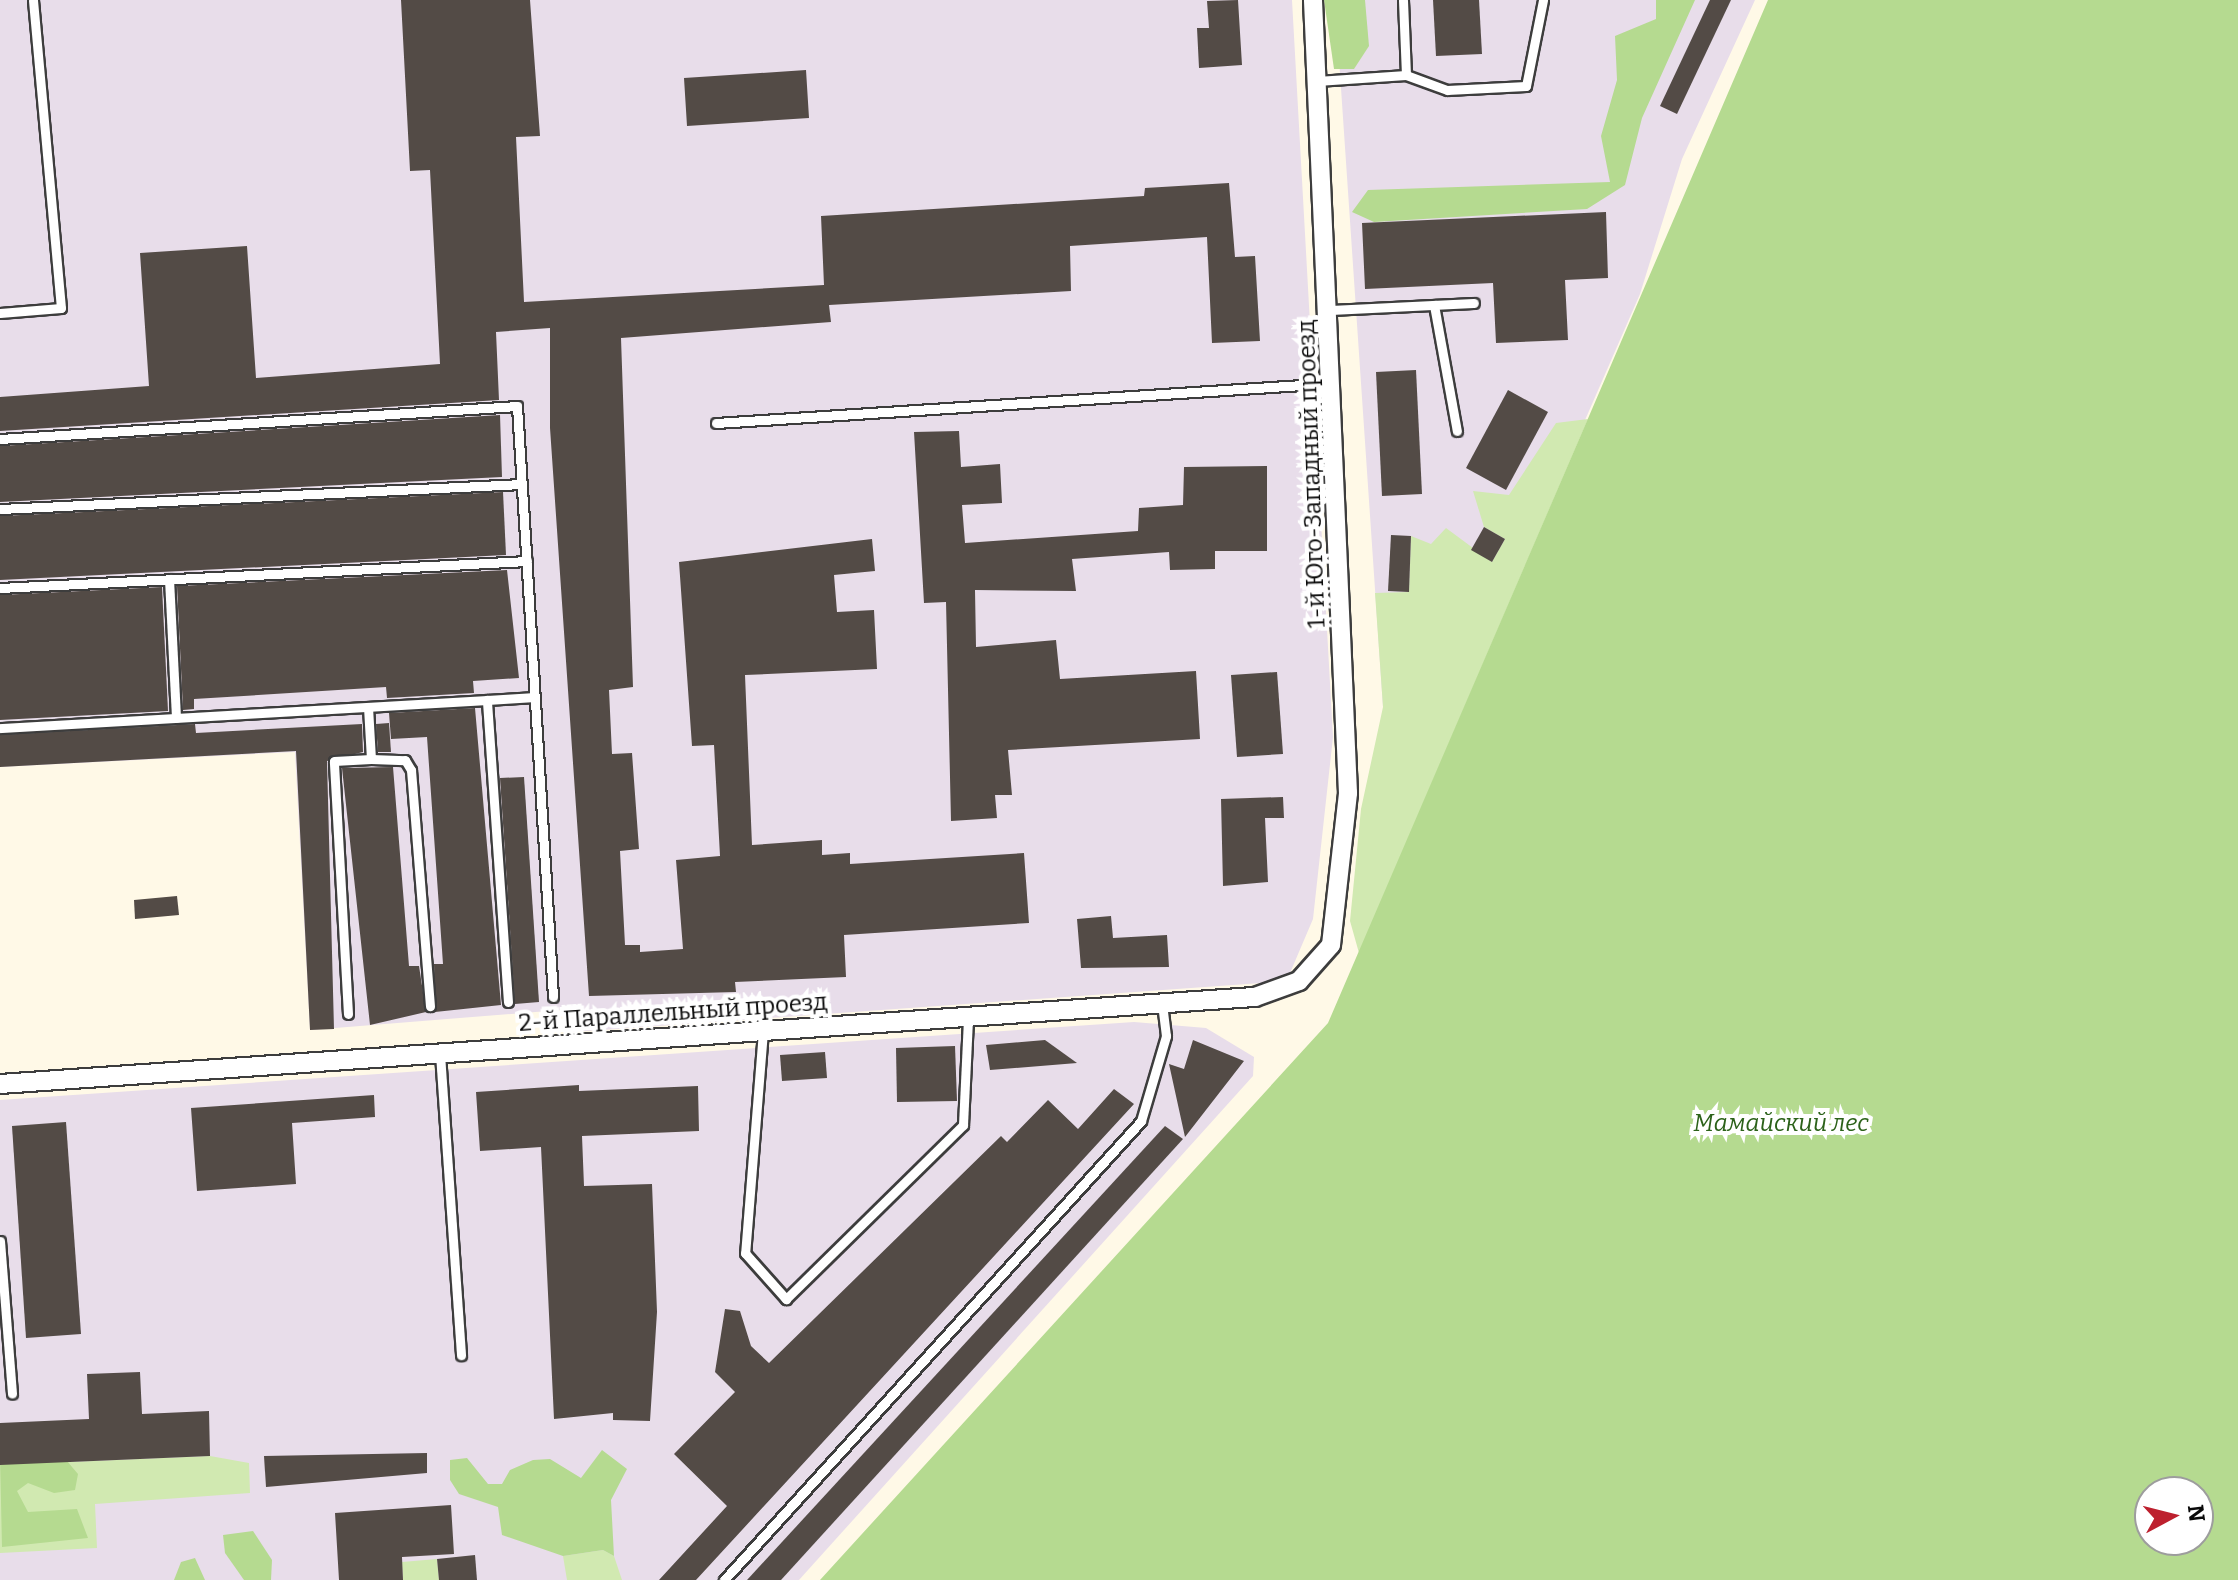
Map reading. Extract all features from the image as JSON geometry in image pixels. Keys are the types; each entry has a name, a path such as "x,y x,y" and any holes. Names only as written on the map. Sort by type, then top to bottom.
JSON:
{"street":[{"name":"1-й Юго-Западный проезд","path":"1313,0 1330,310 1348,793 1331,945"},
{"name":"2-й Параллельный проезд","path":"0,1084 1255,997 1299,981 1331,945"}],"lane":[{"path":"0,313 61,308 33,0"},
{"path":"1403,0 1406,75"},
{"path":"1317,81 1406,75 1447,90 1526,86 1543,0"},
{"path":"1330,310 1474,303"},
{"path":"1434,305 1457,431"},
{"path":"716,423 1333,383"},
{"path":"0,439 517,406 553,997"},
{"path":"0,509 522,484"},
{"path":"0,588 527,561"},
{"path":"169,579 176,718"},
{"path":"0,728 535,697"},
{"path":"487,700 508,1002"},
{"path":"368,707 371,759"},
{"path":"348,1014 334,761 405,760 411,770 430,1006"},
{"path":"724,1580 1141,1121 1166,1036 1162,1004"},
{"path":"763,1031 745,1253 786,1299 963,1125 968,1017"},
{"path":"440,1054 461,1355"},
{"path":"0,1241 12,1394"}],"shaded area":[{"path":"0,0 1292,0 1333,737 1313,919 1290,973 1261,983 573,1032 572,1009 310,1030 295,752 0,767"},
{"path":"1335,0 1755,0 1682,159 1640,294 1463,700 1383,707"},
{"path":"1134,1022 1206,1028 1254,1057 1253,1076 799,1580 0,1580 0,1100"}],"green space":[{"path":"1324,0 1365,0 1369,46 1354,69 1334,69"},
{"path":"1656,0 1695,0 1642,118 1625,185 1587,209 1374,222 1352,212 1368,190 1610,182 1601,136 1617,80 1615,36 1656,19"},
{"name":"Мамайский лес","path":"1768,0 2238,0 2238,1580 820,1580 1328,1023"},
{"path":"1588,419 1359,953 1350,921 1361,809 1383,707 1375,593 1409,592 1411,536 1431,544 1446,528 1492,562 1505,539 1484,527 1473,491 1509,495 1556,423"},
{"path":"602,1450 627,1469 611,1500 614,1556 603,1550 563,1556 502,1535 498,1507 459,1494 450,1480 450,1460 467,1458 488,1484 502,1484 510,1470 533,1460 550,1459 581,1478"},
{"path":"61,1454 78,1474 75,1490 54,1493 28,1483 17,1491 28,1512 77,1509 88,1538 2,1547 0,1457"},
{"path":"210,1456 249,1463 250,1493 95,1504 97,1548 0,1553 0,1465"},
{"path":"253,1531 272,1560 271,1580 244,1580 225,1553 223,1535"},
{"path":"603,1550 614,1556 622,1580 567,1580 563,1556"},
{"path":"195,1558 205,1580 174,1580 181,1562"},
{"path":"437,1559 439,1580 403,1580 402,1562"}],"building":[{"path":"401,0 530,0 540,136 516,137 524,302 824,285 821,216 1144,196 1145,188 1229,183 1235,257 1255,256 1260,341 1212,343 1207,237 1070,246 1071,291 829,305 831,322 621,338 633,687 609,690 612,754 632,753 639,849 620,851 625,945 640,945 640,952 683,949 676,860 720,856 714,745 692,746 679,562 872,539 875,571 834,575 837,612 874,610 877,669 745,675 752,845 822,840 822,855 850,853 850,864 1024,853 1029,923 844,935 846,977 735,982 736,992 589,996 550,428 550,328 496,332 499,400 0,431 0,397 149,386 140,253 247,246 256,378 440,364 430,170 410,171"},
{"path":"1238,0 1242,65 1199,68 1197,28 1209,28 1207,1"},
{"path":"1433,0 1479,0 1482,54 1436,56"},
{"path":"1710,0 1731,0 1677,114 1660,106"},
{"path":"806,70 809,118 687,126 684,78"},
{"path":"1606,212 1608,278 1565,280 1568,340 1496,343 1493,283 1365,289 1362,223"},
{"path":"1416,370 1422,494 1382,496 1376,372"},
{"path":"1508,390 1548,412 1506,490 1466,468"},
{"path":"500,415 502,477 0,502 0,446"},
{"path":"959,431 961,467 1000,464 1002,503 962,505 965,543 1138,531 1139,508 1183,505 1184,467 1267,466 1267,551 1215,551 1215,569 1170,570 1169,552 1072,559 1076,591 975,590 976,647 1056,640 1060,679 1196,671 1200,739 1008,750 1012,795 995,795 997,818 951,821 946,602 924,603 914,432"},
{"path":"503,492 506,555 0,580 0,516"},
{"path":"1484,527 1505,539 1492,562 1471,550"},
{"path":"1391,535 1411,536 1409,592 1388,591"},
{"path":"507,570 519,678 473,681 474,693 387,698 386,687 194,699 194,709 183,710 177,586"},
{"path":"162,587 168,711 0,720 0,595"},
{"path":"1277,672 1283,754 1237,757 1231,675"},
{"path":"475,708 501,1005 435,1012 434,964 443,964 427,737 391,739 389,713"},
{"path":"389,723 391,752 378,752 376,724"},
{"path":"195,724 196,733 362,724 363,752 327,761 334,1029 310,1030 296,751 0,767 0,735"},
{"path":"393,767 409,966 419,966 426,1012 370,1025 342,768"},
{"path":"524,777 539,1002 515,1004 500,778"},
{"path":"1283,797 1284,818 1265,818 1268,882 1223,886 1221,799"},
{"path":"177,896 179,915 135,919 134,900"},
{"path":"1111,916 1113,938 1167,935 1169,967 1081,968 1077,919"},
{"path":"1045,1040 1077,1063 990,1070 986,1045"},
{"path":"1193,1040 1244,1061 1185,1137 1169,1064 1184,1069"},
{"path":"955,1046 957,1101 897,1102 896,1048"},
{"path":"825,1052 827,1078 782,1081 780,1055"},
{"path":"579,1085 579,1091 698,1086 699,1131 582,1136 584,1186 652,1184 657,1312 650,1421 613,1420 613,1413 554,1419 541,1147 480,1151 476,1092"},
{"path":"1114,1089 1134,1104 696,1580 659,1580 727,1506 674,1454 735,1392 715,1372 725,1309 740,1311 751,1346 769,1363 1001,1136 1007,1142 1048,1100 1078,1129"},
{"path":"374,1095 375,1117 292,1123 296,1184 197,1191 191,1108"},
{"path":"66,1122 81,1334 26,1338 12,1126"},
{"path":"1165,1126 1183,1139 781,1580 747,1580"},
{"path":"140,1372 142,1414 209,1411 210,1456 0,1465 0,1423 89,1419 87,1374"},
{"path":"427,1453 427,1473 266,1487 264,1456"},
{"path":"451,1505 454,1554 402,1557 403,1580 339,1580 335,1513"},
{"path":"475,1555 477,1580 439,1580 437,1559"}]}
